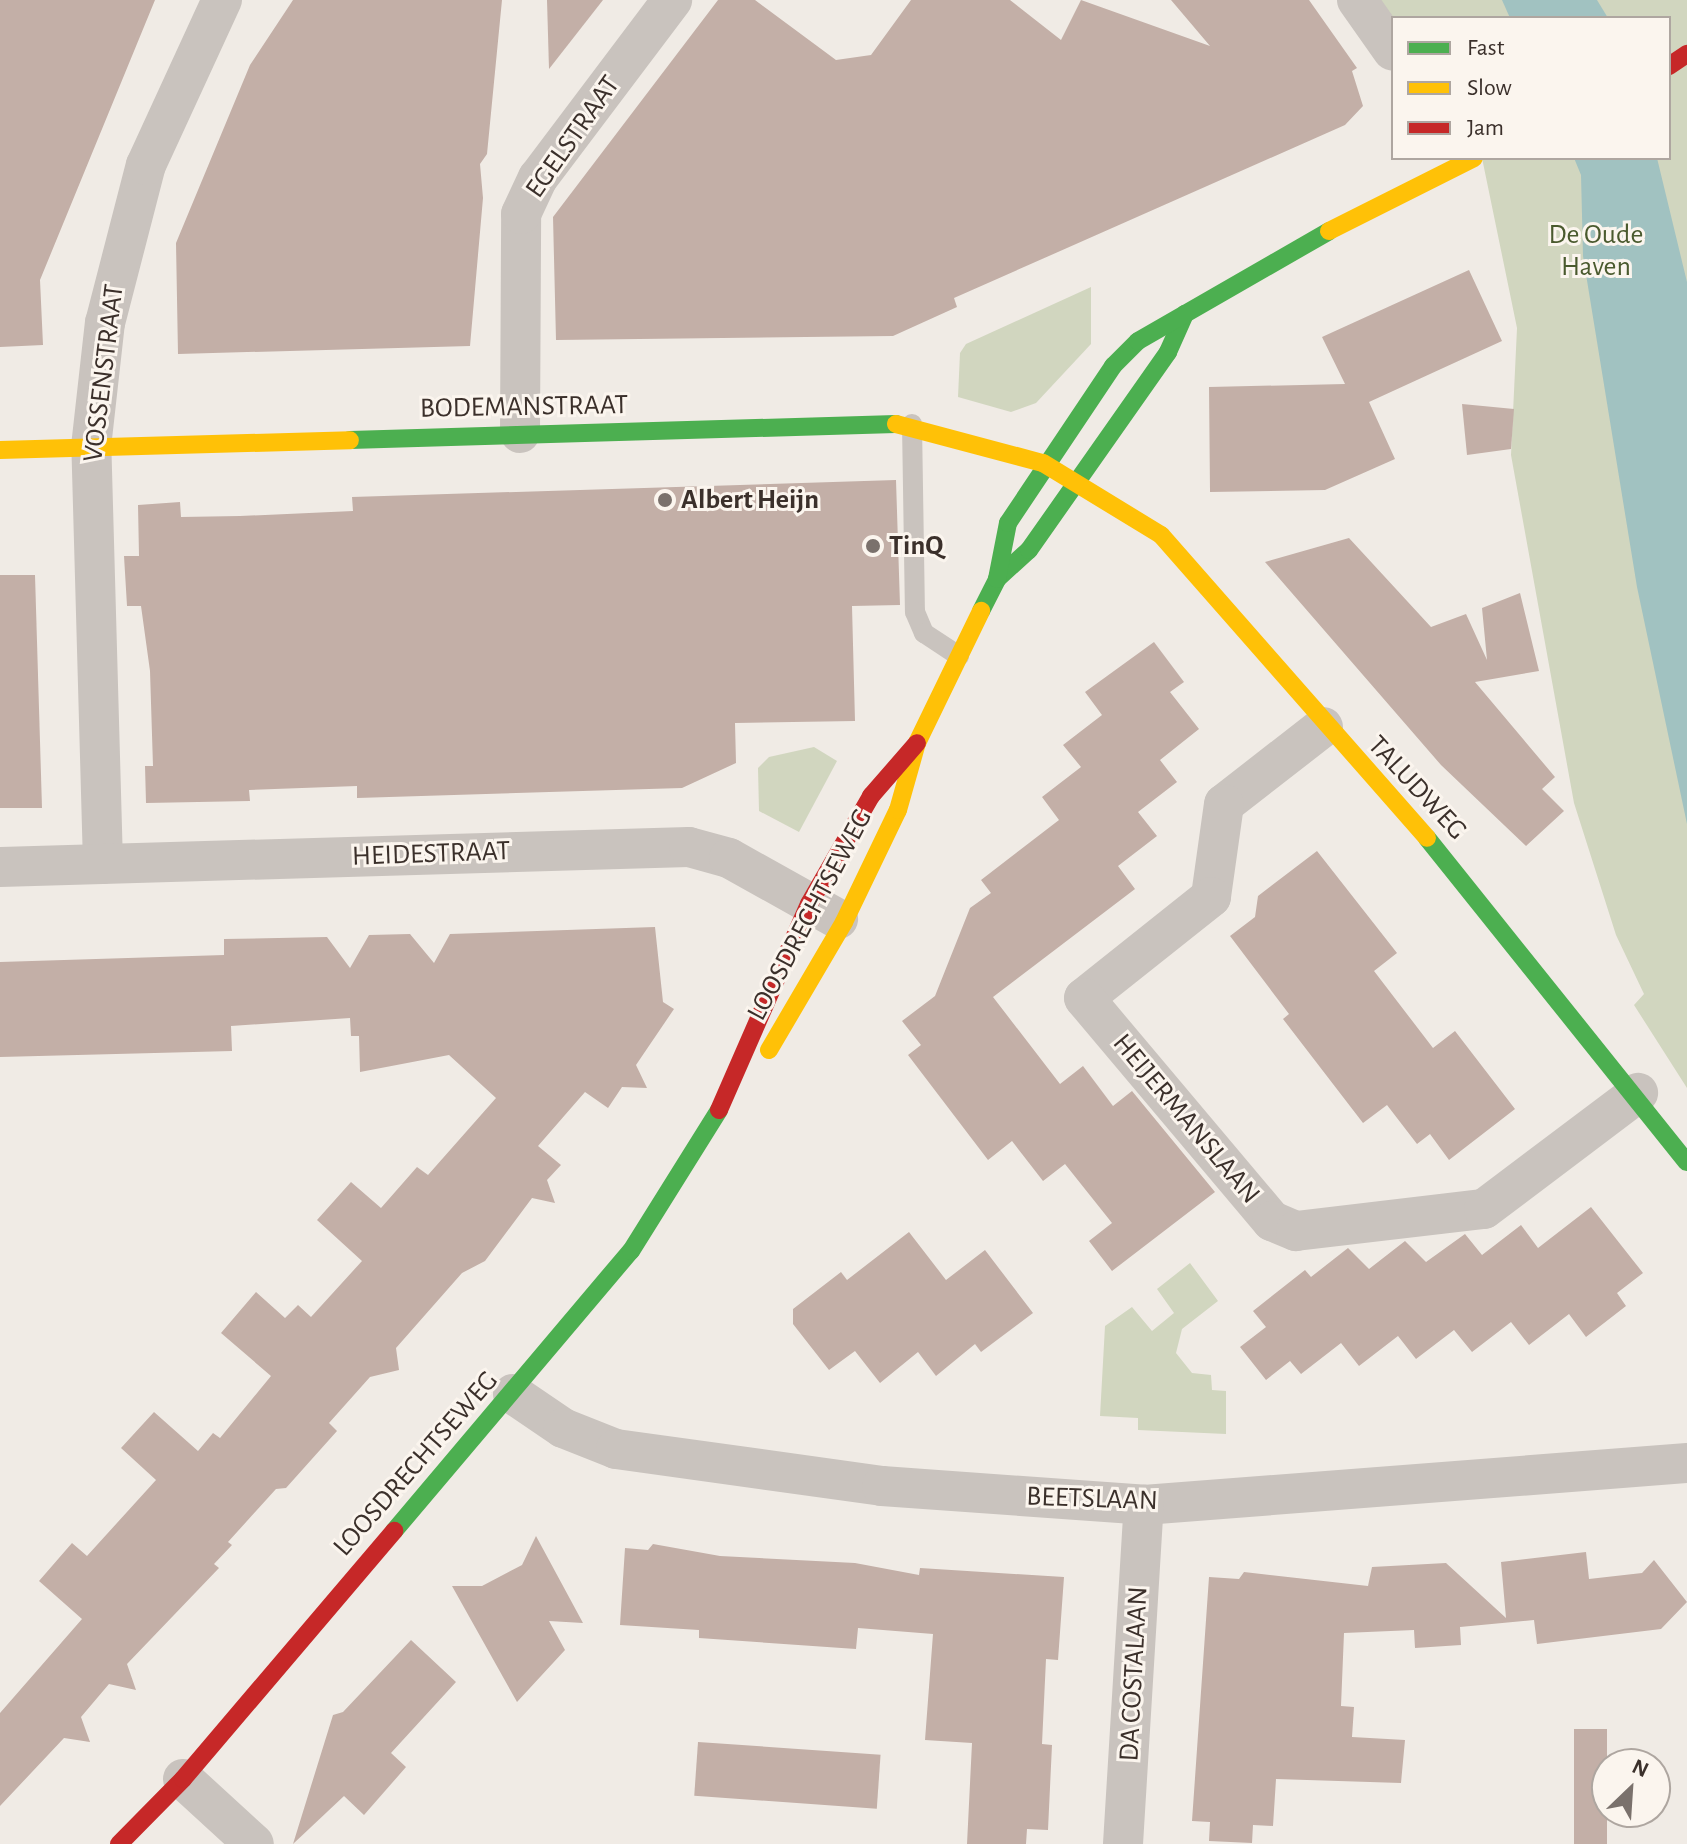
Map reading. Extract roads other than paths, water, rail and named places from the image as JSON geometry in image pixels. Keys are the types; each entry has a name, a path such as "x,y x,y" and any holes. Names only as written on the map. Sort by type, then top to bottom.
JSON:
{"street":[{"name":"VOSSENSTRAAT","path":"103,864 91,447 105,323 146,165 222,0"},
{"name":"EGELSTRAAT","path":"520,433 521,214 538,178 672,0"},
{"path":"1357,0 1391,48"},
{"name":"LOOSDRECHTSEWEG","path":"726,1099 771,1048 844,922 898,810 917,743 997,579 1008,523 1043,463 1113,366 1138,341 1284,253 1458,161"},
{"name":"LOOSDRECHTSEWEG","path":"997,579 1029,550 1168,352 1185,314"},
{"name":"BODEMANSTRAAT","path":"0,450 912,424 1043,463 1075,482"},
{"name":"TALUDWEG","path":"1075,482 1161,535 1323,727 1490,909 1638,1093 1687,1162"},
{"name":"HEIJERMANSLAAN","path":"1323,727 1224,804 1211,897 1084,998 1272,1221 1296,1231 1484,1209 1638,1093"},
{"name":"LOOSDRECHTSEWEG","path":"119,1844 183,1779 513,1394 631,1251 726,1099 809,904 871,796 917,743"},
{"name":"HEIDESTRAAT","path":"0,867 689,847 729,858 844,922"},
{"name":"BEETSLAAN","path":"513,1394 563,1428 616,1449 882,1486 1144,1505 1687,1463"},
{"name":"DA COSTALAAN","path":"1123,1844 1144,1505"},
{"path":"183,1779 254,1844"}],"lane":[{"path":"912,424 915,612 924,633 959,656"}],"water":[{"path":"1502,0 1597,0 1607,16 1509,16"},
{"path":"1575,160 1657,160 1687,282 1687,824 1637,587 1583,256 1581,175"}],"place":[{"name":"Albert Heijn","path":"665,500"},
{"name":"TinQ","path":"873,546"}],"park label":[{"name":"De Oude Haven","path":"1596,251"}]}
